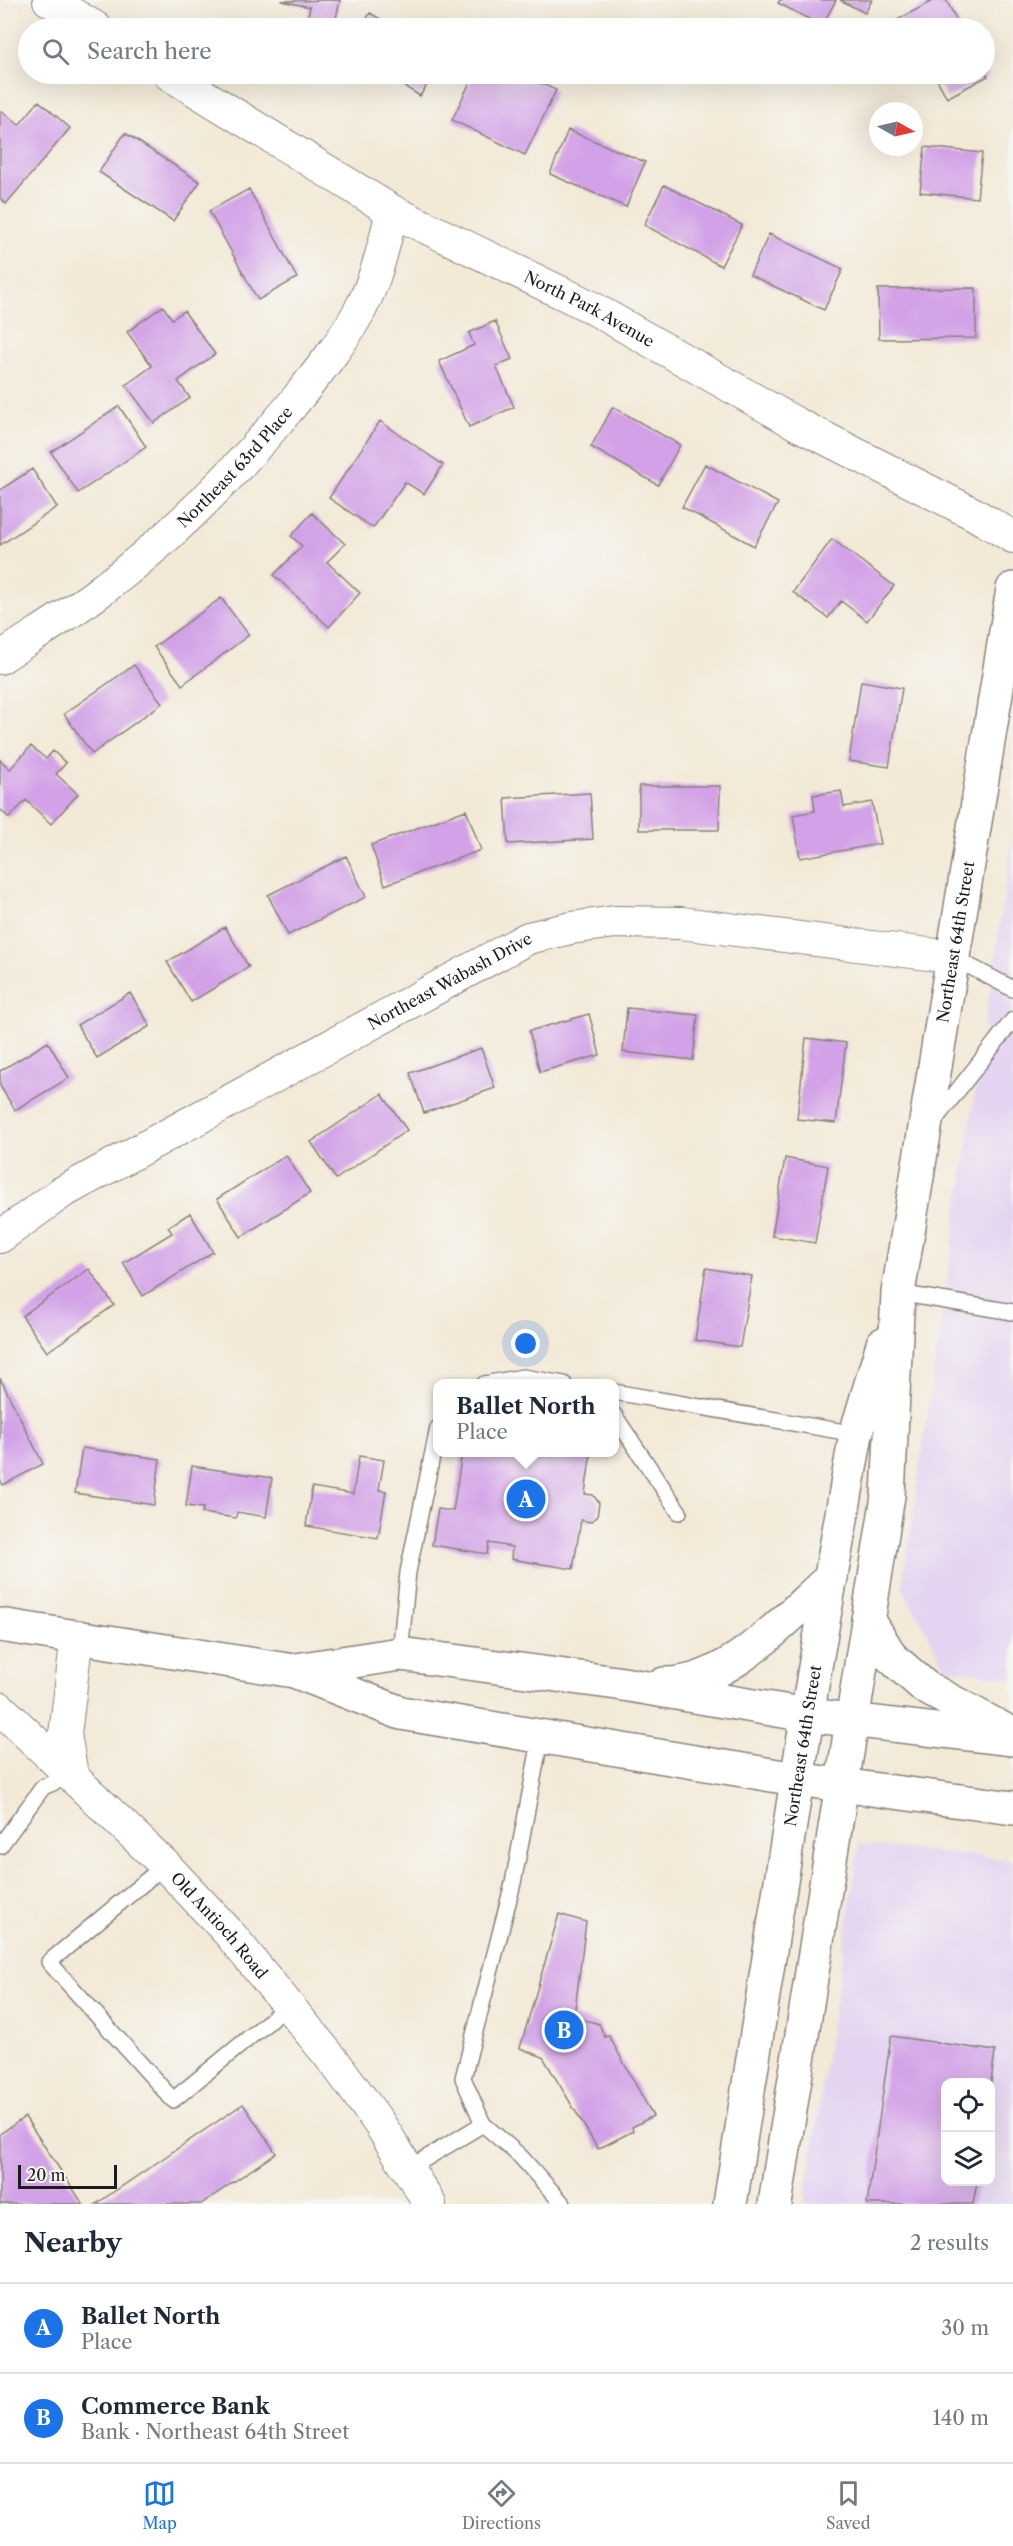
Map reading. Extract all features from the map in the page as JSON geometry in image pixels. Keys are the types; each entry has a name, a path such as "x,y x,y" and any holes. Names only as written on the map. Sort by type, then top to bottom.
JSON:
{"street":[{"path":"49,0 79,18"},
{"name":"North Park Avenue","path":"185,84 393,211 589,306 797,424 974,514 1013,537"},
{"name":"Northeast 63rd Place","path":"0,658 91,597 154,546 213,492 269,433 320,370 360,310 378,267 393,211"},
{"name":"Northeast 64th Street","path":"775,2204 888,1496 898,1293 1013,589"},
{"name":"Northeast Wabash Drive","path":"0,1238 61,1193 528,938 571,928 615,922 681,923 952,957"},
{"name":"Northeast 64th Street","path":"730,2204 796,1779 856,1434 898,1293"},
{"path":"617,1683 684,1684 738,1660 831,1578"},
{"path":"868,1619 891,1657 925,1687 1013,1737"},
{"path":"0,1625 294,1671 401,1713 796,1779 1013,1808"},
{"path":"72,1775 65,1734 77,1636"},
{"path":"294,1671 400,1654 617,1683 807,1714 1013,1737"},
{"name":"Old Antioch Road","path":"0,1708 72,1775 139,1843 165,1865 228,1932 342,2072 430,2204"}],"lane":[{"path":"952,957 1013,989"},
{"path":"923,1133 1013,1020"},
{"path":"898,1293 1013,1312"},
{"path":"510,1379 523,1377 537,1379"},
{"path":"619,1393 856,1434"},
{"path":"619,1421 679,1512"},
{"path":"400,1654 408,1572 433,1452"},
{"path":"541,1736 513,1883 463,2078 483,2124 520,2156 563,2204"},
{"path":"0,1846 43,1787 72,1775"},
{"path":"165,1865 49,1962 173,2100 289,2005"},
{"path":"408,2169 483,2124"}],"shaded area":[{"path":"1013,834 1013,1679 946,1668 902,1587"},
{"path":"859,1844 1013,1860 1013,2204 804,2204"}],"building":[{"path":"340,0 336,18 307,18 310,7 281,1"},
{"path":"780,0 836,0 826,18 807,18 778,3"},
{"path":"840,0 872,0 865,13"},
{"path":"934,0 946,0 956,18 901,18"},
{"path":"370,13 379,18 367,18"},
{"path":"400,84 428,84 420,96"},
{"path":"469,84 542,84 556,90 525,155 452,120"},
{"path":"939,84 973,84 947,98"},
{"path":"39,101 70,128 6,204 0,198 0,113 2,111 19,125"},
{"path":"568,130 645,162 626,207 550,174"},
{"path":"125,133 200,182 173,221 99,172"},
{"path":"925,147 982,153 977,198 920,192"},
{"path":"664,185 742,225 721,266 644,225"},
{"path":"249,189 297,278 258,300 209,211"},
{"path":"769,234 843,269 824,310 750,275"},
{"path":"976,288 976,338 879,339 878,289"},
{"path":"163,306 172,319 184,311 215,354 178,381 190,398 154,423 126,385 152,366 127,332"},
{"path":"495,321 512,359 496,366 514,407 469,427 439,361 474,345 469,333"},
{"path":"119,406 146,447 78,493 51,452"},
{"path":"613,407 680,445 658,485 591,447"},
{"path":"380,421 443,465 424,494 405,482 373,528 329,498"},
{"path":"705,464 778,503 754,546 682,507"},
{"path":"32,469 57,507 0,545 0,490"},
{"path":"312,513 345,544 327,562 360,593 329,627 274,575 302,546 291,536"},
{"path":"832,539 894,586 867,621 841,601 828,618 793,592"},
{"path":"221,598 249,635 182,685 154,647"},
{"path":"134,665 162,703 92,754 64,714"},
{"path":"861,681 902,688 889,767 849,761"},
{"path":"31,746 46,759 53,751 66,763 56,774 78,794 51,824 26,800 9,818 0,809 0,760 10,769"},
{"path":"639,786 720,786 719,830 639,830"},
{"path":"841,791 844,807 872,802 880,844 800,858 793,815 815,811 813,795"},
{"path":"590,793 593,839 508,844 505,798"},
{"path":"466,810 481,850 385,885 371,845"},
{"path":"346,856 366,897 288,935 268,895"},
{"path":"225,927 249,967 191,1002 167,962"},
{"path":"130,993 150,1026 97,1058 77,1025"},
{"path":"627,1008 698,1015 693,1060 623,1052"},
{"path":"589,1014 600,1055 540,1072 529,1031"},
{"path":"806,1038 846,1043 836,1123 797,1119"},
{"path":"48,1042 69,1078 15,1110 0,1086 0,1071"},
{"path":"481,1048 495,1088 424,1113 410,1073"},
{"path":"382,1094 407,1130 336,1179 311,1142"},
{"path":"286,1155 310,1193 241,1237 217,1199"},
{"path":"785,1158 828,1166 815,1243 772,1236"},
{"path":"190,1213 213,1252 143,1296 123,1263 172,1233 168,1227"},
{"path":"706,1268 752,1276 740,1347 695,1340"},
{"path":"89,1269 114,1305 47,1352 22,1316"},
{"path":"0,1378 43,1464 3,1485 0,1479"},
{"path":"82,1448 160,1459 154,1505 75,1493"},
{"path":"359,1456 384,1460 379,1490 386,1491 378,1538 306,1526 312,1487 353,1494"},
{"path":"461,1457 590,1457 585,1494 593,1495 599,1503 597,1517 590,1522 581,1520 573,1569 511,1559 512,1547 489,1543 487,1554 432,1545 438,1509 453,1511"},
{"path":"192,1466 272,1478 266,1517 237,1512 236,1518 202,1513 203,1508 186,1506"},
{"path":"559,1914 586,1922 574,2017 599,2024 605,2037 609,2036 653,2116 632,2127 633,2131 598,2149 543,2057 520,2048"},
{"path":"891,2036 995,2051 992,2078 941,2078 941,2186 976,2186 973,2204 867,2204"},
{"path":"243,2104 276,2153 201,2204 96,2204"},
{"path":"25,2117 83,2204 0,2204 0,2134"}],"place":[{"name":"Ballet North","path":"526,1499"},
{"name":"Commerce Bank","path":"564,2030"}]}
